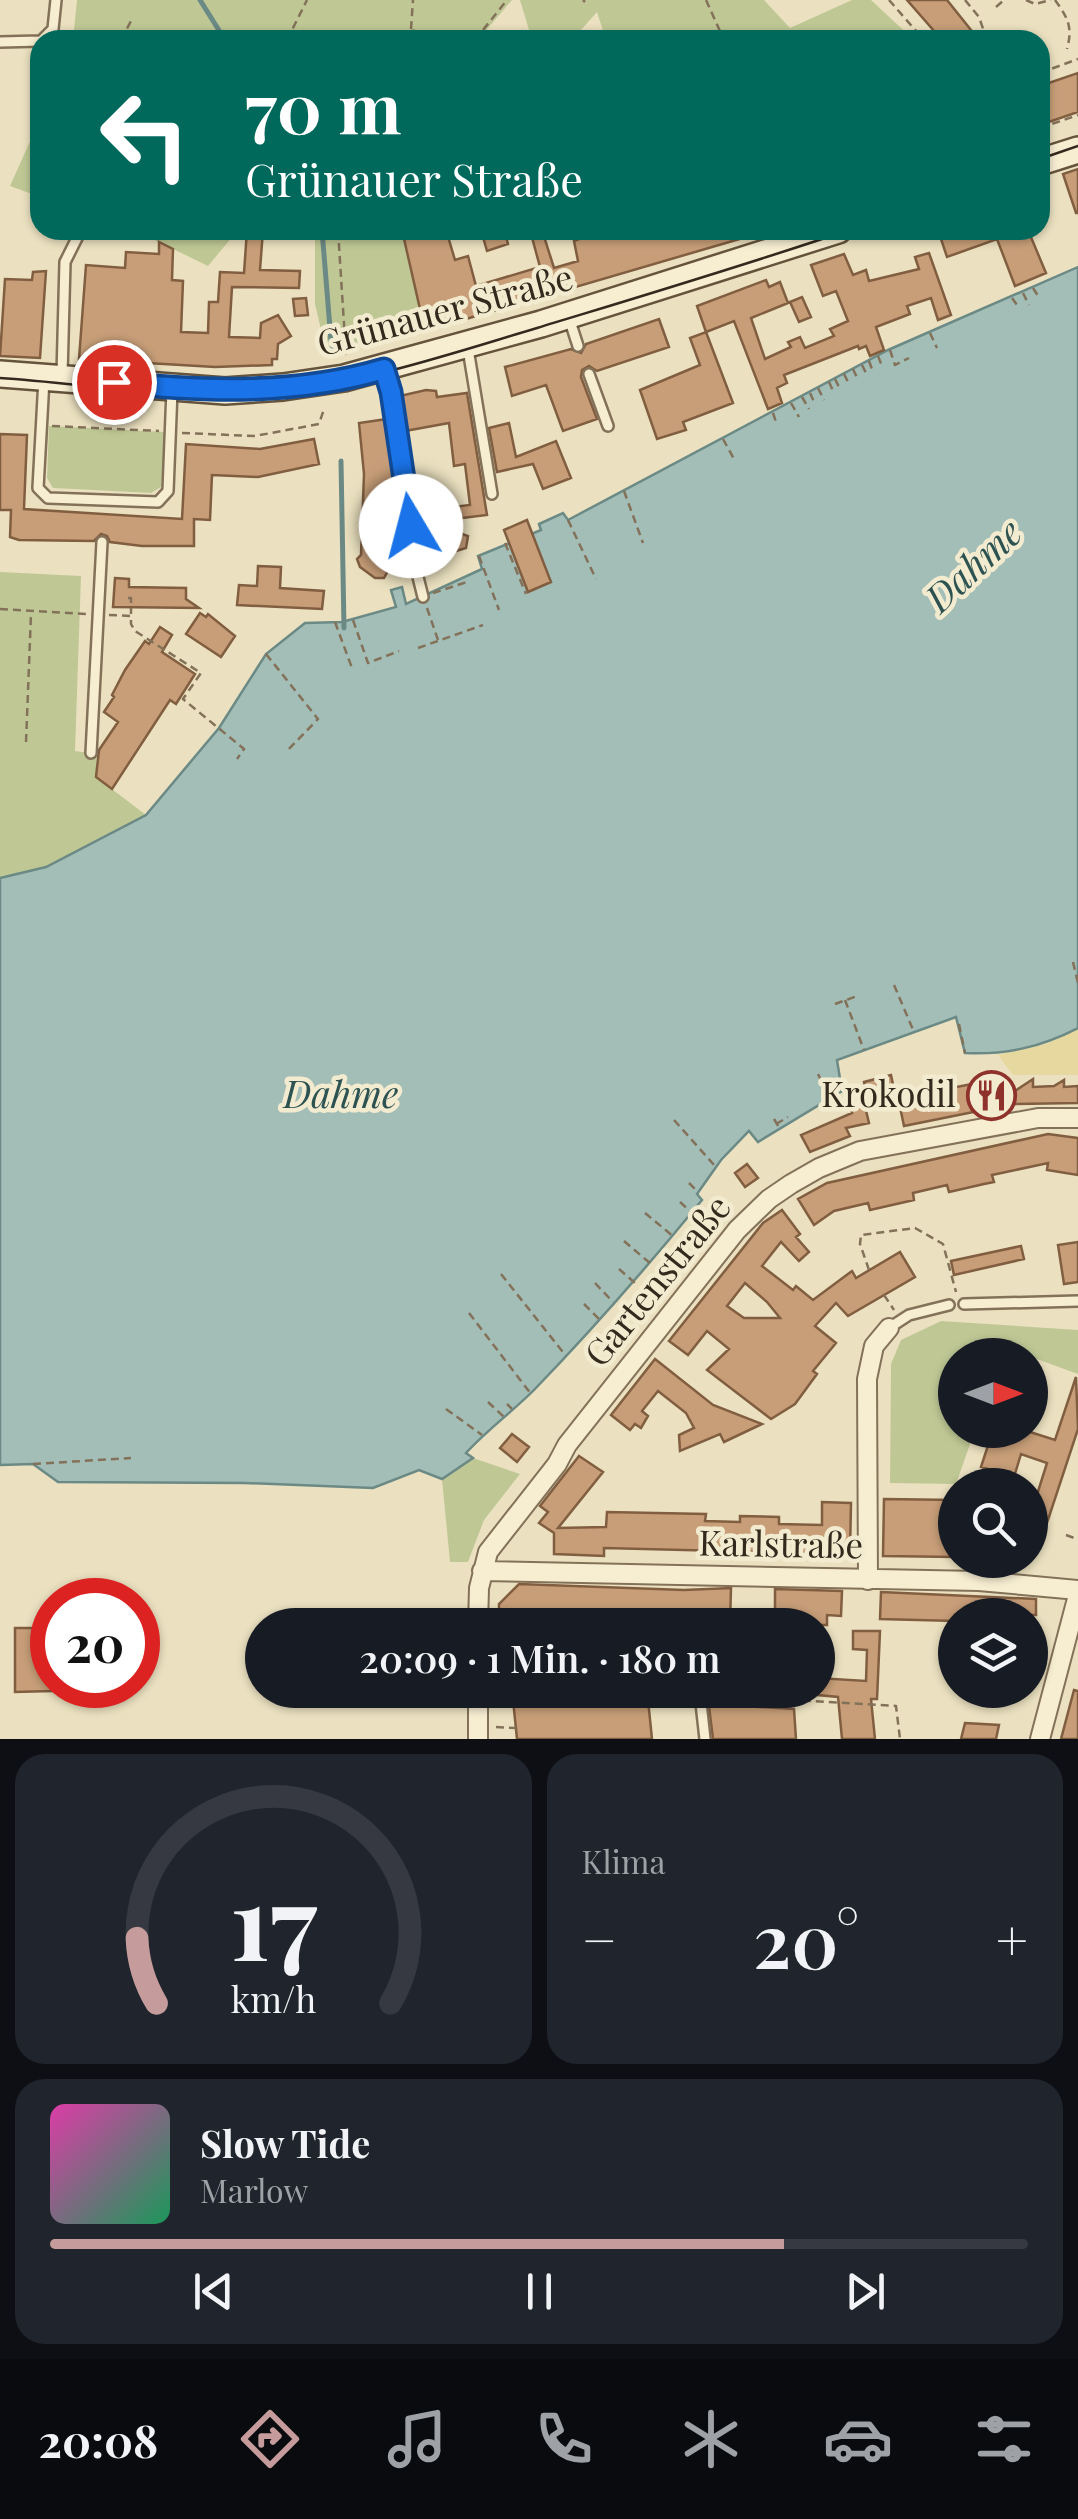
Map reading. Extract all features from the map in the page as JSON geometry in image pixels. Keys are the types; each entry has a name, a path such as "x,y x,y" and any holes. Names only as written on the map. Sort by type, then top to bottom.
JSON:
{"main road":[{"path":"1050,159 1078,150"},
{"name":"Grünauer Straße","path":"0,374 225,391 388,380 466,344 806,240"}],"street":[{"name":"Gartenstraße","path":"482,1571 488,1552 557,1464 567,1445 738,1230 769,1200 819,1168 860,1151 1038,1118 1078,1118"},
{"path":"868,1580 867,1378 874,1346 894,1324"},
{"name":"Karlstraße","path":"482,1571 979,1581 1078,1592"},
{"path":"479,1608 482,1571"},
{"path":"1040,1739 1078,1592"},
{"path":"478,1708 478,1739"}],"lane":[{"path":"53,30 56,0"},
{"path":"0,42 30,41"},
{"path":"76,240 66,262 53,377 41,425 38,488 48,498 158,502 168,490 172,387"},
{"path":"568,315 578,346"},
{"path":"466,344 492,494"},
{"path":"588,374 608,426"},
{"path":"388,380 423,597"},
{"path":"104,514 105,501"},
{"path":"91,753 102,542"},
{"path":"894,1324 926,1309 958,1305 1078,1302"},
{"path":"702,1708 705,1739"}],"path":[{"path":"292,30 308,0"},
{"path":"412,29 413,0"},
{"path":"484,30 508,0"},
{"path":"706,0 720,30"},
{"path":"890,0 916,30"},
{"path":"965,0 980,17 985,30"},
{"path":"996,7 1004,0"},
{"path":"1026,0 1042,4 1053,0 1070,23 1072,34 1067,49"},
{"path":"126,30 132,21"},
{"path":"1050,69 1078,59"},
{"path":"1050,125 1078,115"},
{"path":"339,240 346,357"},
{"path":"1034,288 1040,300"},
{"path":"1023,293 1029,305"},
{"path":"1012,298 1015,306"},
{"path":"930,333 937,348"},
{"path":"890,350 895,364 909,358"},
{"path":"878,356 882,366"},
{"path":"868,361 873,372"},
{"path":"862,364 867,376"},
{"path":"853,369 858,380"},
{"path":"844,374 848,384"},
{"path":"835,379 840,389"},
{"path":"829,382 834,393"},
{"path":"818,388 824,400"},
{"path":"810,393 815,404"},
{"path":"802,397 809,409"},
{"path":"792,402 799,417"},
{"path":"41,425 255,436 319,424 324,409"},
{"path":"773,413 778,424"},
{"path":"723,440 734,460"},
{"path":"624,492 643,543"},
{"path":"568,520 596,579"},
{"path":"505,543 526,594"},
{"path":"479,556 499,610"},
{"path":"438,640 423,597 467,582"},
{"path":"128,598 132,598 131,624 136,630 201,673 183,698 244,749 237,758"},
{"path":"0,610 131,616"},
{"path":"26,742 32,611"},
{"path":"353,620 368,663 398,651"},
{"path":"335,622 352,668"},
{"path":"418,648 483,625"},
{"path":"157,646 158,637"},
{"path":"266,654 318,719 286,752"},
{"path":"1073,962 1078,982"},
{"path":"894,985 914,1032"},
{"path":"835,1004 857,996"},
{"path":"845,1000 864,1050"},
{"path":"959,1024 965,1054"},
{"path":"818,1074 830,1099"},
{"path":"777,1124 788,1117"},
{"path":"674,1120 715,1166"},
{"path":"688,1183 698,1192"},
{"path":"680,1202 692,1213"},
{"path":"645,1213 674,1237"},
{"path":"870,1270 860,1244 861,1236 915,1228 943,1244 958,1305"},
{"path":"624,1241 651,1264"},
{"path":"618,1269 634,1283"},
{"path":"501,1274 566,1356"},
{"path":"595,1282 613,1302"},
{"path":"884,1295 894,1324"},
{"path":"584,1304 599,1320"},
{"path":"468,1313 530,1394"},
{"path":"488,1402 504,1416"},
{"path":"506,1404 512,1409"},
{"path":"446,1409 482,1435"},
{"path":"33,1464 131,1458"},
{"path":"1066,1535 1077,1539"},
{"path":"835,1702 896,1706 900,1739"},
{"path":"494,1727 516,1728"}],"green space":[{"path":"77,0 512,0 486,30 74,30"},
{"path":"520,0 764,0 790,28 852,0 871,0 903,30 603,30 597,12 581,30 529,30"},
{"path":"30,141 30,193 10,186"},
{"path":"155,240 230,240 208,266"},
{"path":"315,240 404,240 425,331 327,355 315,304"},
{"path":"49,426 165,432 161,487 151,493 53,488 47,478"},
{"path":"0,572 81,576 75,751 97,754 96,777 146,815 46,867 0,878"},
{"path":"941,1321 1078,1330 1078,1374 1048,1363 1048,1338 938,1338 938,1448 969,1448 962,1468 938,1468 938,1484 890,1483 891,1364 901,1340"},
{"path":"473,1458 520,1474 484,1520 468,1562 450,1562 442,1479"}],"sand":[{"path":"1078,1028 1078,1075 1013,1075 998,1055 1049,1043"}],"water":[{"name":"Dahme","path":"1078,267 1078,1028 1023,1048 965,1053 956,1017 837,1060 842,1091 758,1142 749,1131 721,1160 697,1194 702,1200 620,1297 534,1390 466,1453 473,1458 442,1479 419,1470 373,1488 58,1482 33,1464 0,1465 0,878 46,867 146,815 219,728 266,654 305,623 342,622 396,607 391,590 402,587 406,604 482,569 478,556 541,530 539,524 563,513 568,520 888,350"}],"building":[{"path":"907,0 947,0 971,30 933,30"},
{"path":"1078,73 1078,112 1050,122 1050,83"},
{"path":"1078,169 1078,213 1076,213 1063,174"},
{"path":"246,240 262,240 260,270 300,271 299,288 232,287 229,337 260,338 261,323 278,315 291,336 278,344 277,359 272,359 272,365 215,367 79,359 86,265 125,268 126,252 159,254 159,242 173,249 172,280 183,281 181,332 208,333 209,302 218,302 220,272 244,273"},
{"path":"404,240 449,240 455,260 468,256 476,286 540,267 533,240 545,240 554,268 578,261 576,240 736,240 425,331"},
{"path":"484,240 507,240 508,244 487,251"},
{"path":"941,240 994,240 947,257"},
{"path":"997,240 1032,240 1046,273 1015,286"},
{"path":"929,253 951,315 938,320 931,298 907,306 910,314 876,327 884,350 870,356 866,346 858,346 784,375 787,383 777,388 782,403 768,409 734,321 706,332 697,306 766,280 769,287 780,282 788,303 751,318 765,359 791,347 788,342 800,337 805,348 834,336 830,329 848,321 836,291 823,296 811,265 844,254 853,275 866,270 869,281 919,269 915,257"},
{"path":"46,271 40,358 0,356 5,279 32,280 33,272"},
{"path":"802,297 811,317 799,322 790,302"},
{"path":"306,298 308,315 295,316 293,299"},
{"path":"659,319 669,347 597,371 589,366 582,370 581,377 597,419 563,431 546,385 512,396 505,367 571,349 581,353 586,344"},
{"path":"706,332 733,403 683,422 686,430 657,439 640,390 700,365 690,338"},
{"path":"436,391 437,397 467,393 487,515 437,521 435,509 470,505 465,464 454,466 449,423 405,431 400,396"},
{"path":"387,419 406,558 399,573 389,569 384,578 375,578 360,567 357,559 361,555 364,474 359,423"},
{"path":"509,423 516,457 556,441 571,478 543,489 533,464 497,472 489,428"},
{"path":"0,434 27,435 24,509 182,519 186,444 260,449 314,439 319,464 258,477 212,475 210,520 194,519 194,546 110,542 101,534 94,541 19,540 10,537 11,510 0,510"},
{"path":"426,513 423,520 468,536 466,548 423,561 417,517"},
{"path":"527,520 551,582 528,592 504,530"},
{"path":"258,566 281,567 280,588 324,591 322,609 237,605 239,585 257,586"},
{"path":"115,578 129,579 129,587 186,588 186,599 199,608 113,607"},
{"path":"200,613 206,617 208,614 235,636 221,657 186,634"},
{"path":"160,627 172,635 162,652 195,674 176,704 170,700 112,789 96,777 99,750 118,722 104,712 125,670"},
{"path":"891,1075 895,1094 868,1100 864,1082"},
{"path":"997,1079 1015,1091 1033,1079 1033,1087 1054,1086 1064,1080 1064,1087 1078,1086 1078,1103 1013,1104 904,1126 900,1107 933,1101 931,1092"},
{"path":"864,1102 869,1123 846,1128 850,1136 810,1152 801,1135 852,1113 850,1106"},
{"path":"1048,1134 1078,1138 1078,1175 1047,1170 1048,1163 992,1175 994,1182 949,1192 947,1185 913,1193 914,1200 870,1210 868,1203 834,1211 814,1225 798,1199 827,1183"},
{"path":"747,1164 758,1178 745,1187 735,1173"},
{"path":"782,1210 800,1234 796,1237 809,1252 799,1261 781,1242 762,1266 813,1300 852,1271 856,1278 900,1252 915,1277 848,1316 836,1303 815,1326 836,1343 813,1371 817,1374 795,1404 771,1419 707,1370 729,1349 707,1331 688,1355 669,1341 763,1223","holes":["745,1283 780,1318 744,1318 727,1306"]},
{"path":"1078,1242 1078,1282 1064,1284 1058,1245"},
{"path":"1021,1246 1024,1259 954,1275 951,1261"},
{"path":"655,1359 713,1405 762,1424 724,1442 720,1434 680,1451 679,1435 694,1428 686,1413 658,1391 642,1411 648,1416 641,1428 635,1424 630,1430 611,1415"},
{"path":"1076,1377 1078,1429 1048,1520 1047,1463 1021,1454 1017,1468 981,1467 987,1448 1048,1448 1048,1438 1055,1440"},
{"path":"512,1434 529,1447 517,1462 500,1448"},
{"path":"579,1456 603,1472 558,1528 606,1527 607,1512 706,1514 705,1521 740,1522 740,1516 779,1517 779,1524 822,1525 822,1502 851,1503 850,1554 604,1548 604,1556 554,1554 554,1533 539,1523 548,1512 540,1506"},
{"path":"884,1499 938,1500 938,1557 883,1556"},
{"path":"519,1584 731,1588 730,1608 499,1608"},
{"path":"775,1589 842,1591 841,1616 835,1616 835,1608 775,1608"},
{"path":"881,1592 1014,1598 938,1598 938,1621 880,1619"},
{"path":"15,1628 30,1628 30,1692 15,1692"},
{"path":"853,1631 880,1631 877,1699 871,1699 875,1739 842,1739 835,1679 866,1681 867,1650 853,1649"},
{"path":"1074,1690 1078,1691 1078,1739 1061,1739"},
{"path":"514,1708 649,1708 652,1739 517,1739"},
{"path":"709,1708 794,1709 796,1739 713,1739"},
{"path":"965,1723 999,1725 996,1739 961,1739"}],"waterway":[{"path":"200,0 219,30"},
{"path":"323,240 332,353"},
{"path":"341,461 344,628"}],"tram line":[{"path":"1050,156 1078,146"},
{"path":"0,378 210,394 313,387 442,357 818,240"}],"place":[{"name":"Krokodil","path":"991,1095"}],"route":[{"path":"114,382 225,391 283,387 384,369 391,392 411,526"}]}
